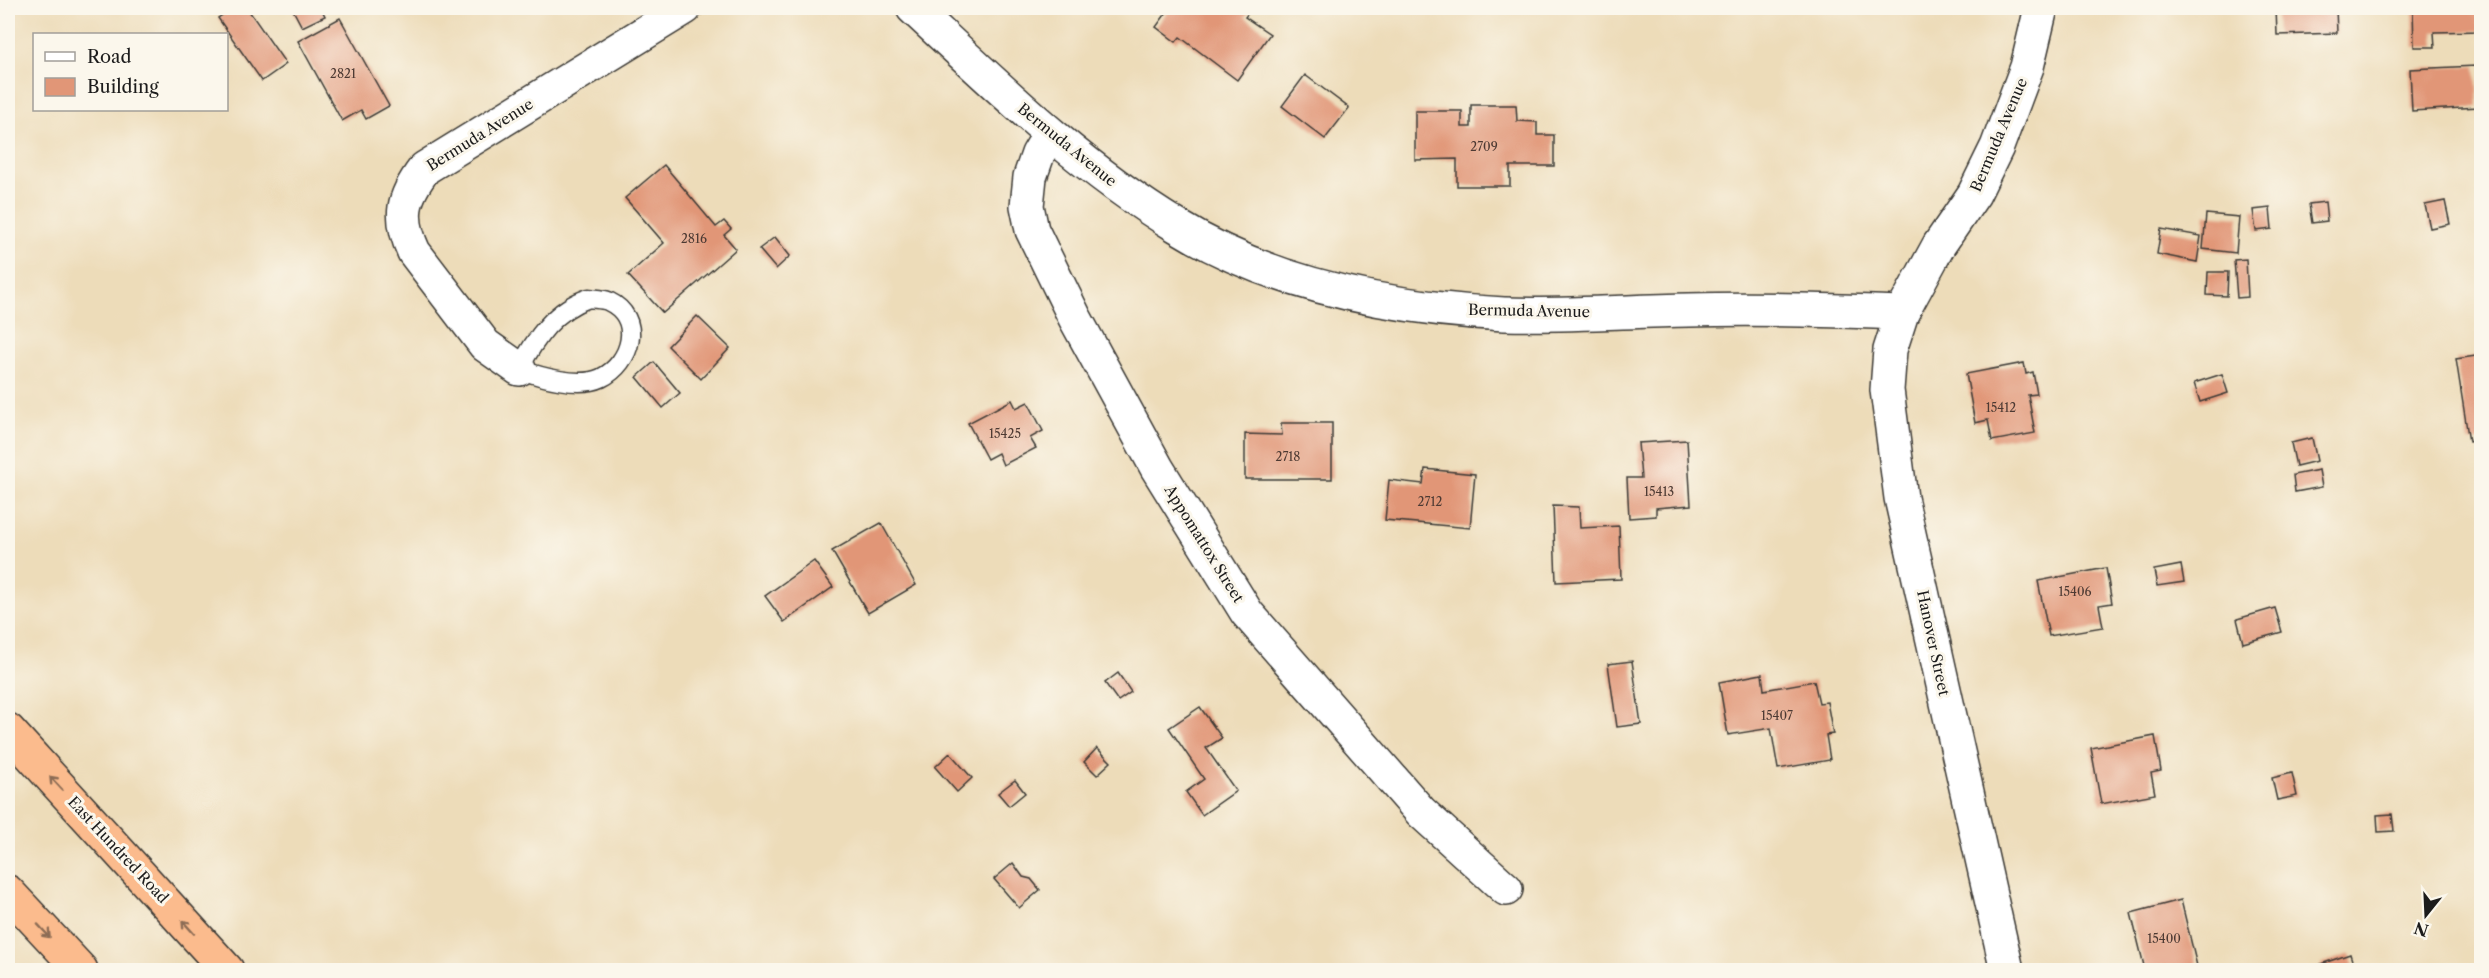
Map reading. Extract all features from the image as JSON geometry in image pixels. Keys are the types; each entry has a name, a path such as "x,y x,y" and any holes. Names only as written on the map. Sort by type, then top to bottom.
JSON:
{"highway":[{"name":"East Hundred Road","path":"8,730 227,970"},
{"path":"8,892 81,970"}],"street":[{"name":"Bermuda Avenue","path":"519,369 485,345 414,252 406,234 404,210 410,187 424,168 685,8"},
{"name":"Bermuda Avenue","path":"913,8 1050,134 1110,182 1177,226 1232,254 1280,274 1339,292 1414,307 1507,314 1795,308 1902,313 1940,245 1974,194 1996,147 2027,67 2041,8"},
{"name":"Appomattox Street","path":"1050,134 1038,154 1030,177 1027,206 1032,230 1075,318 1157,468 1246,613 1420,812 1506,889"},
{"name":"Hanover Street","path":"1902,313 1890,350 1887,390 1901,498 2007,970"}],"lane":[{"path":"589,298 607,300 624,314 631,334 630,348 618,366 600,379 566,381 519,369 531,346 555,318 572,304 589,298"}],"building":[{"path":"233,8 247,8 286,64 262,81 218,18"},
{"path":"292,8 321,8 325,16 302,27"},
{"path":"1170,8 1252,8 1245,17 1270,34 1237,80 1180,37 1176,42 1156,27"},
{"path":"2276,8 2336,8 2337,33 2277,35"},
{"path":"2413,8 2482,8 2482,31 2434,32 2435,47 2414,47"},
{"path":"340,18 389,106 366,119 361,110 342,121 298,41"},
{"path":"2476,66 2478,107 2412,111 2410,69"},
{"path":"1305,75 1349,108 1325,139 1282,106"},
{"path":"1471,105 1516,105 1517,121 1537,122 1537,135 1554,135 1554,166 1510,166 1510,186 1457,186 1457,159 1415,160 1415,111 1462,111 1462,127 1471,127"},
{"path":"664,165 716,227 724,221 731,229 724,235 736,249 663,313 628,275 664,243 625,198"},
{"path":"2445,201 2450,224 2430,228 2425,205"},
{"path":"2325,202 2327,221 2312,223 2309,204"},
{"path":"2270,208 2272,229 2256,231 2253,210"},
{"path":"2206,214 2239,217 2236,253 2203,249"},
{"path":"2161,229 2201,236 2197,262 2157,254"},
{"path":"775,237 790,256 776,269 759,249"},
{"path":"2246,259 2248,297 2237,298 2234,260"},
{"path":"2208,272 2228,272 2227,296 2207,295"},
{"path":"697,316 730,348 701,379 668,346"},
{"path":"2482,355 2482,440 2469,442 2456,359"},
{"path":"654,362 680,393 663,408 637,377"},
{"path":"2024,363 2026,374 2033,372 2037,394 2028,395 2035,433 1992,441 1988,420 1975,423 1966,374"},
{"path":"2222,374 2228,393 2200,402 2194,383"},
{"path":"1012,400 1016,408 1028,402 1043,431 1030,438 1036,448 1003,465 998,453 987,459 968,423"},
{"path":"1281,423 1332,423 1332,479 1245,479 1245,434 1282,435"},
{"path":"2312,438 2317,461 2296,466 2291,443"},
{"path":"1687,440 1691,505 1656,508 1656,516 1629,518 1627,478 1641,478 1638,443"},
{"path":"1425,469 1475,474 1470,528 1385,520 1389,480 1423,484"},
{"path":"2319,470 2322,487 2295,492 2293,475"},
{"path":"1553,506 1579,507 1580,528 1619,526 1621,579 1556,582"},
{"path":"881,523 916,585 868,613 832,551"},
{"path":"814,561 833,587 784,622 765,596"},
{"path":"2181,565 2184,582 2157,586 2154,570"},
{"path":"2106,568 2112,603 2099,605 2103,627 2049,636 2038,581"},
{"path":"2275,608 2282,632 2243,643 2237,619"},
{"path":"1632,661 1641,724 1617,727 1608,664"},
{"path":"1118,673 1131,692 1118,701 1105,683"},
{"path":"1762,674 1764,690 1814,681 1819,703 1827,702 1833,734 1826,735 1830,760 1778,769 1771,728 1728,735 1719,682"},
{"path":"1200,707 1222,738 1206,748 1236,791 1202,815 1186,792 1204,779 1169,728"},
{"path":"2155,736 2161,771 2151,773 2155,794 2101,804 2091,748"},
{"path":"1097,748 1111,762 1097,775 1084,762"},
{"path":"950,753 972,778 957,792 935,767"},
{"path":"2292,773 2297,796 2277,800 2272,778"},
{"path":"1015,780 1025,793 1009,806 998,793"},
{"path":"2392,814 2394,831 2378,832 2377,815"},
{"path":"1013,863 1023,877 1031,879 1040,890 1019,908 994,879"},
{"path":"2181,900 2197,966 2185,970 2145,970 2131,913"},
{"path":"2350,954 2355,970 2324,970 2321,964"}]}
